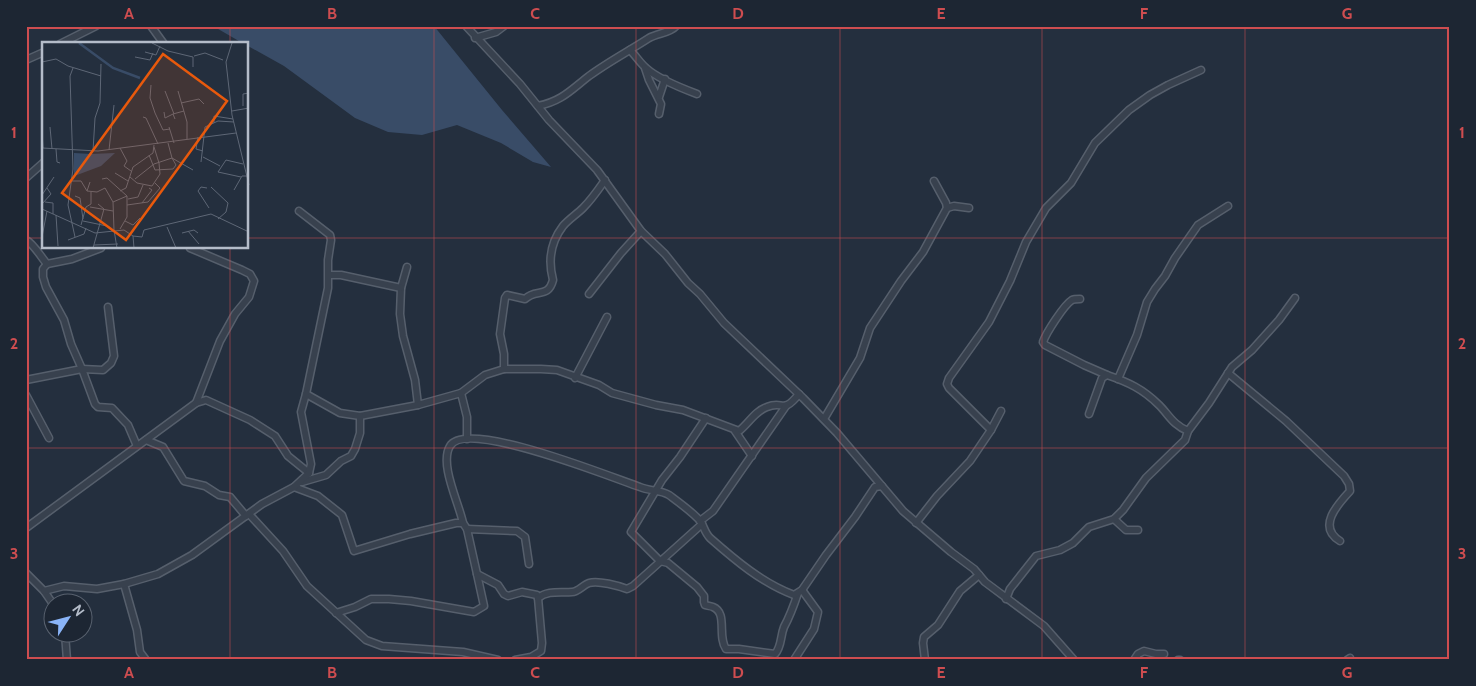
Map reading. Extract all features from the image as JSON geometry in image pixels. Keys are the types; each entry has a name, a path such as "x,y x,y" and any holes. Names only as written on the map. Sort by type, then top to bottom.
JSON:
{"street":[{"path":"64,42 96,26"},
{"path":"151,26 163,42"},
{"path":"466,26 605,180 641,231 665,254 724,323 824,419 900,508 916,524 970,566 985,582 1044,626 1074,660"},
{"path":"475,38 496,32 504,26"},
{"path":"538,106 550,104 575,89 588,77 630,50 656,34 673,30 676,26"},
{"path":"630,50 645,68 649,80 659,97 661,104 659,114"},
{"path":"26,60 42,53"},
{"path":"645,68 696,94"},
{"path":"991,430 947,384 949,378 989,322 1010,281 1026,242 1046,208 1072,183 1095,143 1103,135 1129,110 1150,95 1202,70"},
{"path":"659,97 665,79"},
{"path":"26,178 42,164"},
{"path":"504,370 504,354 500,334 504,298 508,295 525,299 529,295 546,292 549,289 553,280 550,268 551,251 563,226 585,206 605,180"},
{"path":"824,419 860,358 870,328 901,280 923,252 947,208 934,181"},
{"path":"947,208 954,206 969,208"},
{"path":"1118,378 1137,335 1147,302 1155,289 1166,276 1175,258 1198,225 1228,206"},
{"path":"44,591 64,586 98,589 158,574 192,555 262,504 294,488 309,473 311,464 301,412 328,288 328,260 332,240 330,235 299,211"},
{"path":"589,294 641,231"},
{"path":"26,240 30,242 47,264"},
{"path":"98,249 72,259 47,264 43,277 46,287 64,320 71,344 95,404 98,407 112,408 128,425 137,446"},
{"path":"192,249 250,274 254,281 249,297 234,314 220,340 196,404"},
{"path":"407,267 402,288 400,314 415,380 418,405"},
{"path":"328,275 341,275 402,288"},
{"path":"1006,599 1010,589 1036,556 1060,550 1073,543 1089,528 1114,520 1146,478 1185,440 1188,431 1209,403 1232,366 1252,350 1279,320 1295,298"},
{"path":"1080,299 1073,300 1066,306 1043,342 1045,345 1084,365 1132,383 1159,405 1180,428 1188,431"},
{"path":"26,380 82,368 104,370 111,363 114,356 108,307"},
{"path":"575,378 607,317"},
{"path":"306,394 340,413 360,416 418,405 461,394 486,375 504,370 541,369 557,370 599,385 612,393 683,410 739,431 753,416 769,406 786,406"},
{"path":"1228,373 1286,421 1344,476 1349,484 1350,491 1334,510 1330,518 1330,530 1334,537 1340,541"},
{"path":"1089,414 1102,378 1107,375"},
{"path":"461,394 467,417 467,439"},
{"path":"538,598 542,595 562,590 572,592 591,582 620,586 627,589 633,586 713,511 786,406 799,394"},
{"path":"26,395 49,438"},
{"path":"26,528 196,404 206,400 250,420 275,436 288,456 309,473"},
{"path":"916,524 937,496 970,461 991,430 1001,411"},
{"path":"301,482 326,475 351,456 360,433 360,416"},
{"path":"706,418 662,480 630,532 660,561 668,563 681,572 701,591 705,605 713,607 720,613 722,618 722,643 726,649 739,648 775,654 780,646 784,628 800,592 856,517 875,487 882,486"},
{"path":"735,430 752,456"},
{"path":"336,613 355,608 371,599 412,601 474,612 484,606 467,530 463,523 448,473 446,460 452,443 456,440 467,439 494,441 530,448 643,489 667,494 701,522 709,537 726,550 738,563 784,591 794,595 800,592"},
{"path":"146,440 163,447 184,481 205,486 219,495 230,497 283,551 307,586 366,640 375,644 463,652 498,660"},
{"path":"294,488 318,496 342,515 354,552 410,534 463,523"},
{"path":"1114,520 1126,530 1138,530"},
{"path":"467,530 516,531 522,534 525,537 529,564"},
{"path":"26,573 46,594"},
{"path":"477,574 498,585 504,594 508,596 522,592 537,595 542,643 541,651 531,657 515,660"},
{"path":"925,660 924,637 942,620 960,591 979,575"},
{"path":"124,584 140,652 146,660"},
{"path":"794,660 814,629 818,612 800,592"},
{"path":"66,644 67,660"},
{"path":"1134,660 1138,654 1144,651 1164,654"}],"water":[{"path":"213,26 434,26 551,167 533,162 501,143 457,125 422,135 388,132 355,118 284,66 249,47 249,42 241,42"}]}
